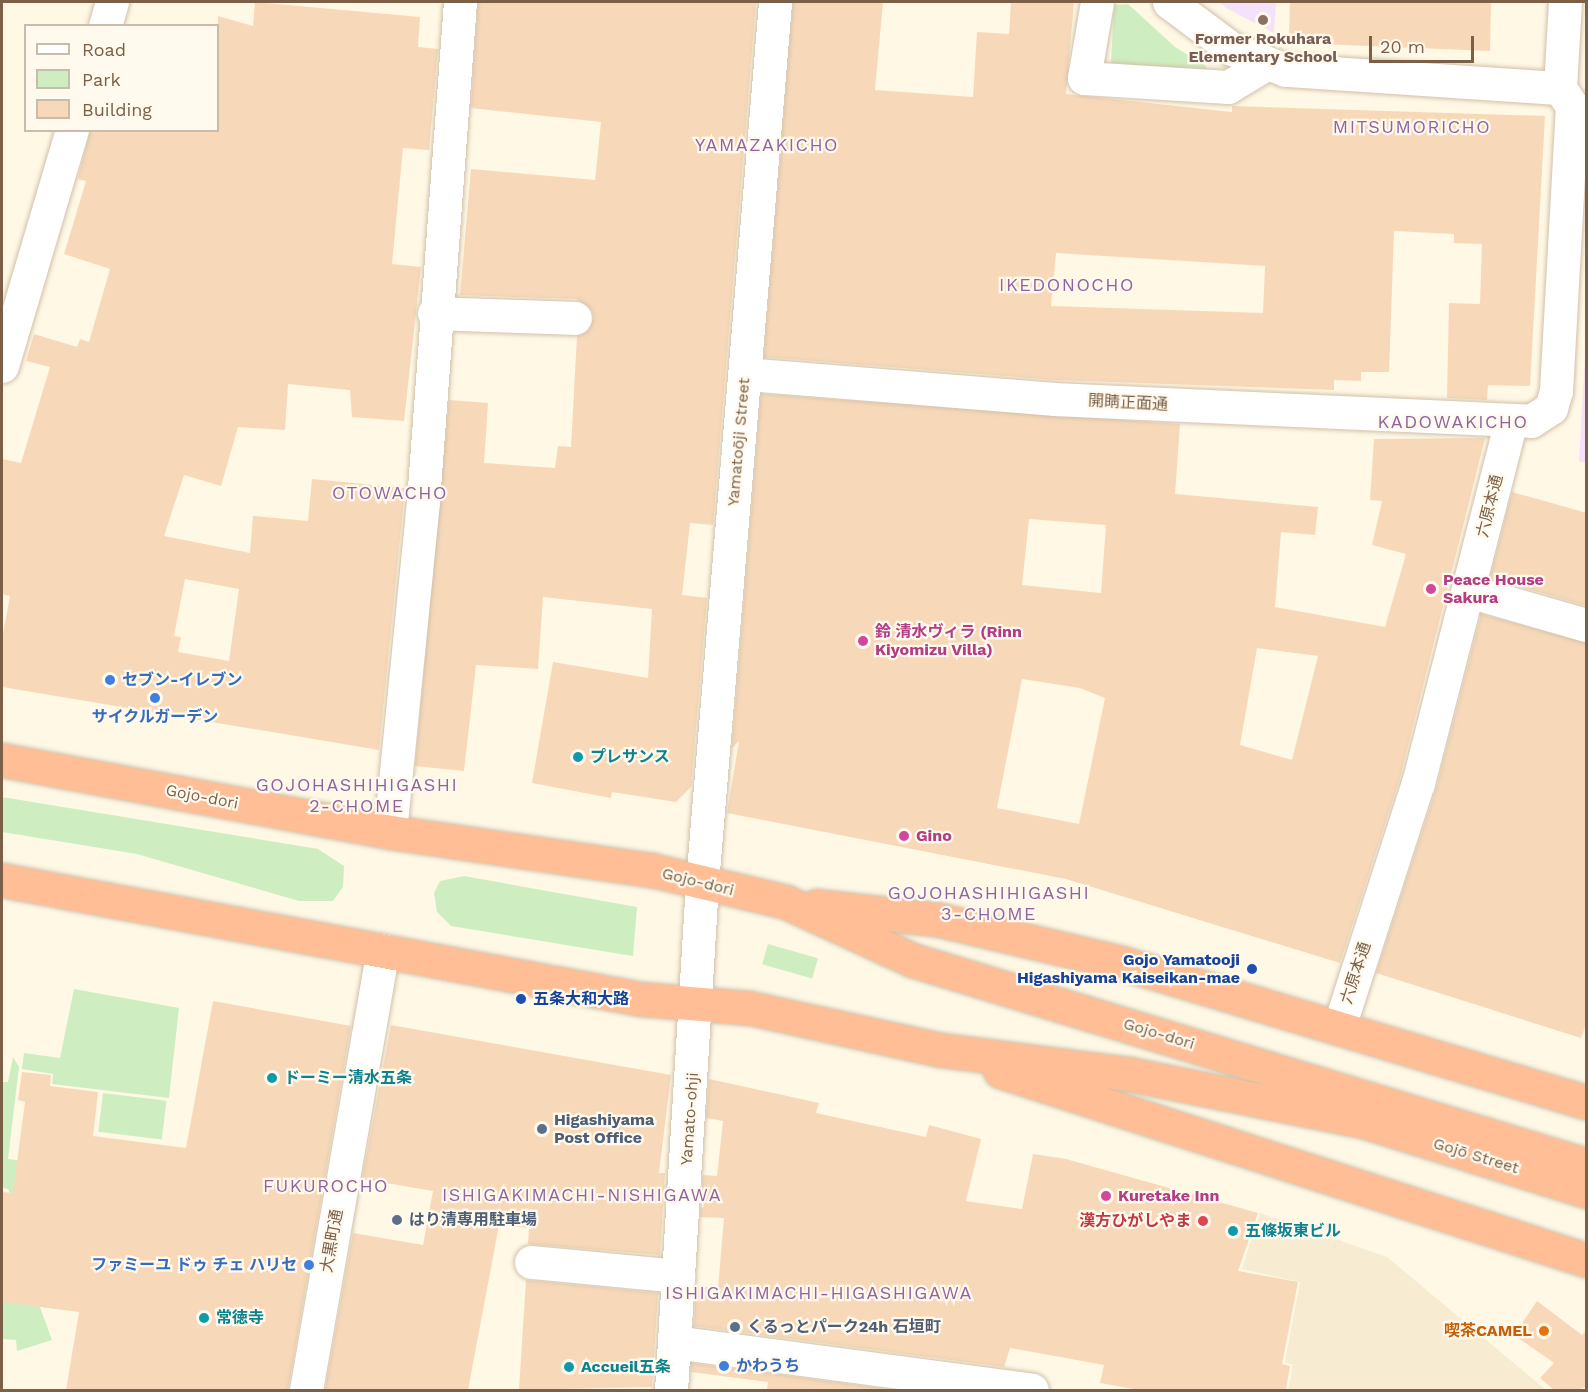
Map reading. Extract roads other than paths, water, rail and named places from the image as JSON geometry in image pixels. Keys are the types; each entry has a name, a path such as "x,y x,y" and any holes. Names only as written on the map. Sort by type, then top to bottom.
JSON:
{"highway":[{"name":"Gojo-dori","path":"2,760 390,832 652,870 786,902 912,960 1368,1110"},
{"path":"2,880 641,999 750,1008 941,1050 1129,1074 1368,1110"},
{"path":"786,902 940,920 1122,963 1587,1102"},
{"path":"941,1050 1132,1118 1587,1260"},
{"name":"Gojō Street","path":"1368,1110 1587,1165"},
{"name":"Gojō Street","path":"1368,1110 1587,1191"}],"street":[{"path":"106,24 112,2"},
{"path":"390,832 423,501 434,313 460,2"},
{"name":"Yamatoōji Street","path":"702,883 775,2"},
{"path":"1097,2 1084,78 1228,87 1266,64"},
{"path":"1169,2 1209,34 1266,64 1327,76 1560,88"},
{"path":"1511,422 1542,416 1555,397 1572,106 1560,88 1565,2"},
{"path":"2,366 71,132"},
{"path":"434,313 575,318"},
{"name":"開睛正面通","path":"745,374 1054,399 1511,422"},
{"name":"六原本通","path":"1339,1027 1418,783 1511,422"},
{"path":"1468,591 1587,625"},
{"name":"Yamato-ohji","path":"671,1390 702,883"},
{"name":"大黒町通","path":"306,1390 383,951"},
{"path":"531,1262 678,1276"},
{"path":"674,1342 1032,1390"}],"place":[{"name":"Former Rokuhara Elementary School","path":"1263,20"},
{"name":"Peace House Sakura","path":"1431,589"},
{"name":"鈴 清水ヴィラ (Rinn Kiyomizu Villa)","path":"863,641"},
{"name":"セブン-イレブン","path":"110,680"},
{"name":"サイクルガーデン","path":"155,698"},
{"name":"プレサンス","path":"578,757"},
{"name":"Gino","path":"904,836"},
{"name":"Gojo Yamatooji Higashiyama Kaiseikan-mae","path":"1252,969"},
{"name":"五条大和大路","path":"521,999"},
{"name":"ドーミー清水五条","path":"272,1078"},
{"name":"Higashiyama Post Office","path":"542,1129"},
{"name":"Kuretake Inn","path":"1106,1196"},
{"name":"はり清専用駐車場","path":"397,1220"},
{"name":"漢方ひがしやま","path":"1203,1221"},
{"name":"五條坂東ビル","path":"1233,1231"},
{"name":"ファミーユ ドゥ チェ ハリセ","path":"309,1265"},
{"name":"常徳寺","path":"204,1318"},
{"name":"くるっとパーク24h 石垣町","path":"735,1327"},
{"name":"喫茶CAMEL","path":"1544,1331"},
{"name":"かわうち","path":"724,1366"},
{"name":"Accueil五条","path":"569,1367"}],"district":[{"name":"MITSUMORICHO","path":"1412,127"},
{"name":"YAMAZAKICHO","path":"767,145"},
{"name":"IKEDONOCHO","path":"1067,285"},
{"name":"KADOWAKICHO","path":"1453,422"},
{"name":"OTOWACHO","path":"390,493"},
{"name":"GOJOHASHIHIGASHI 2-CHOME","path":"357,796"},
{"name":"GOJOHASHIHIGASHI 3-CHOME","path":"989,904"},
{"name":"FUKUROCHO","path":"326,1186"},
{"name":"ISHIGAKIMACHI-NISHIGAWA","path":"582,1195"},
{"name":"ISHIGAKIMACHI-HIGASHIGAWA","path":"819,1293"}]}
